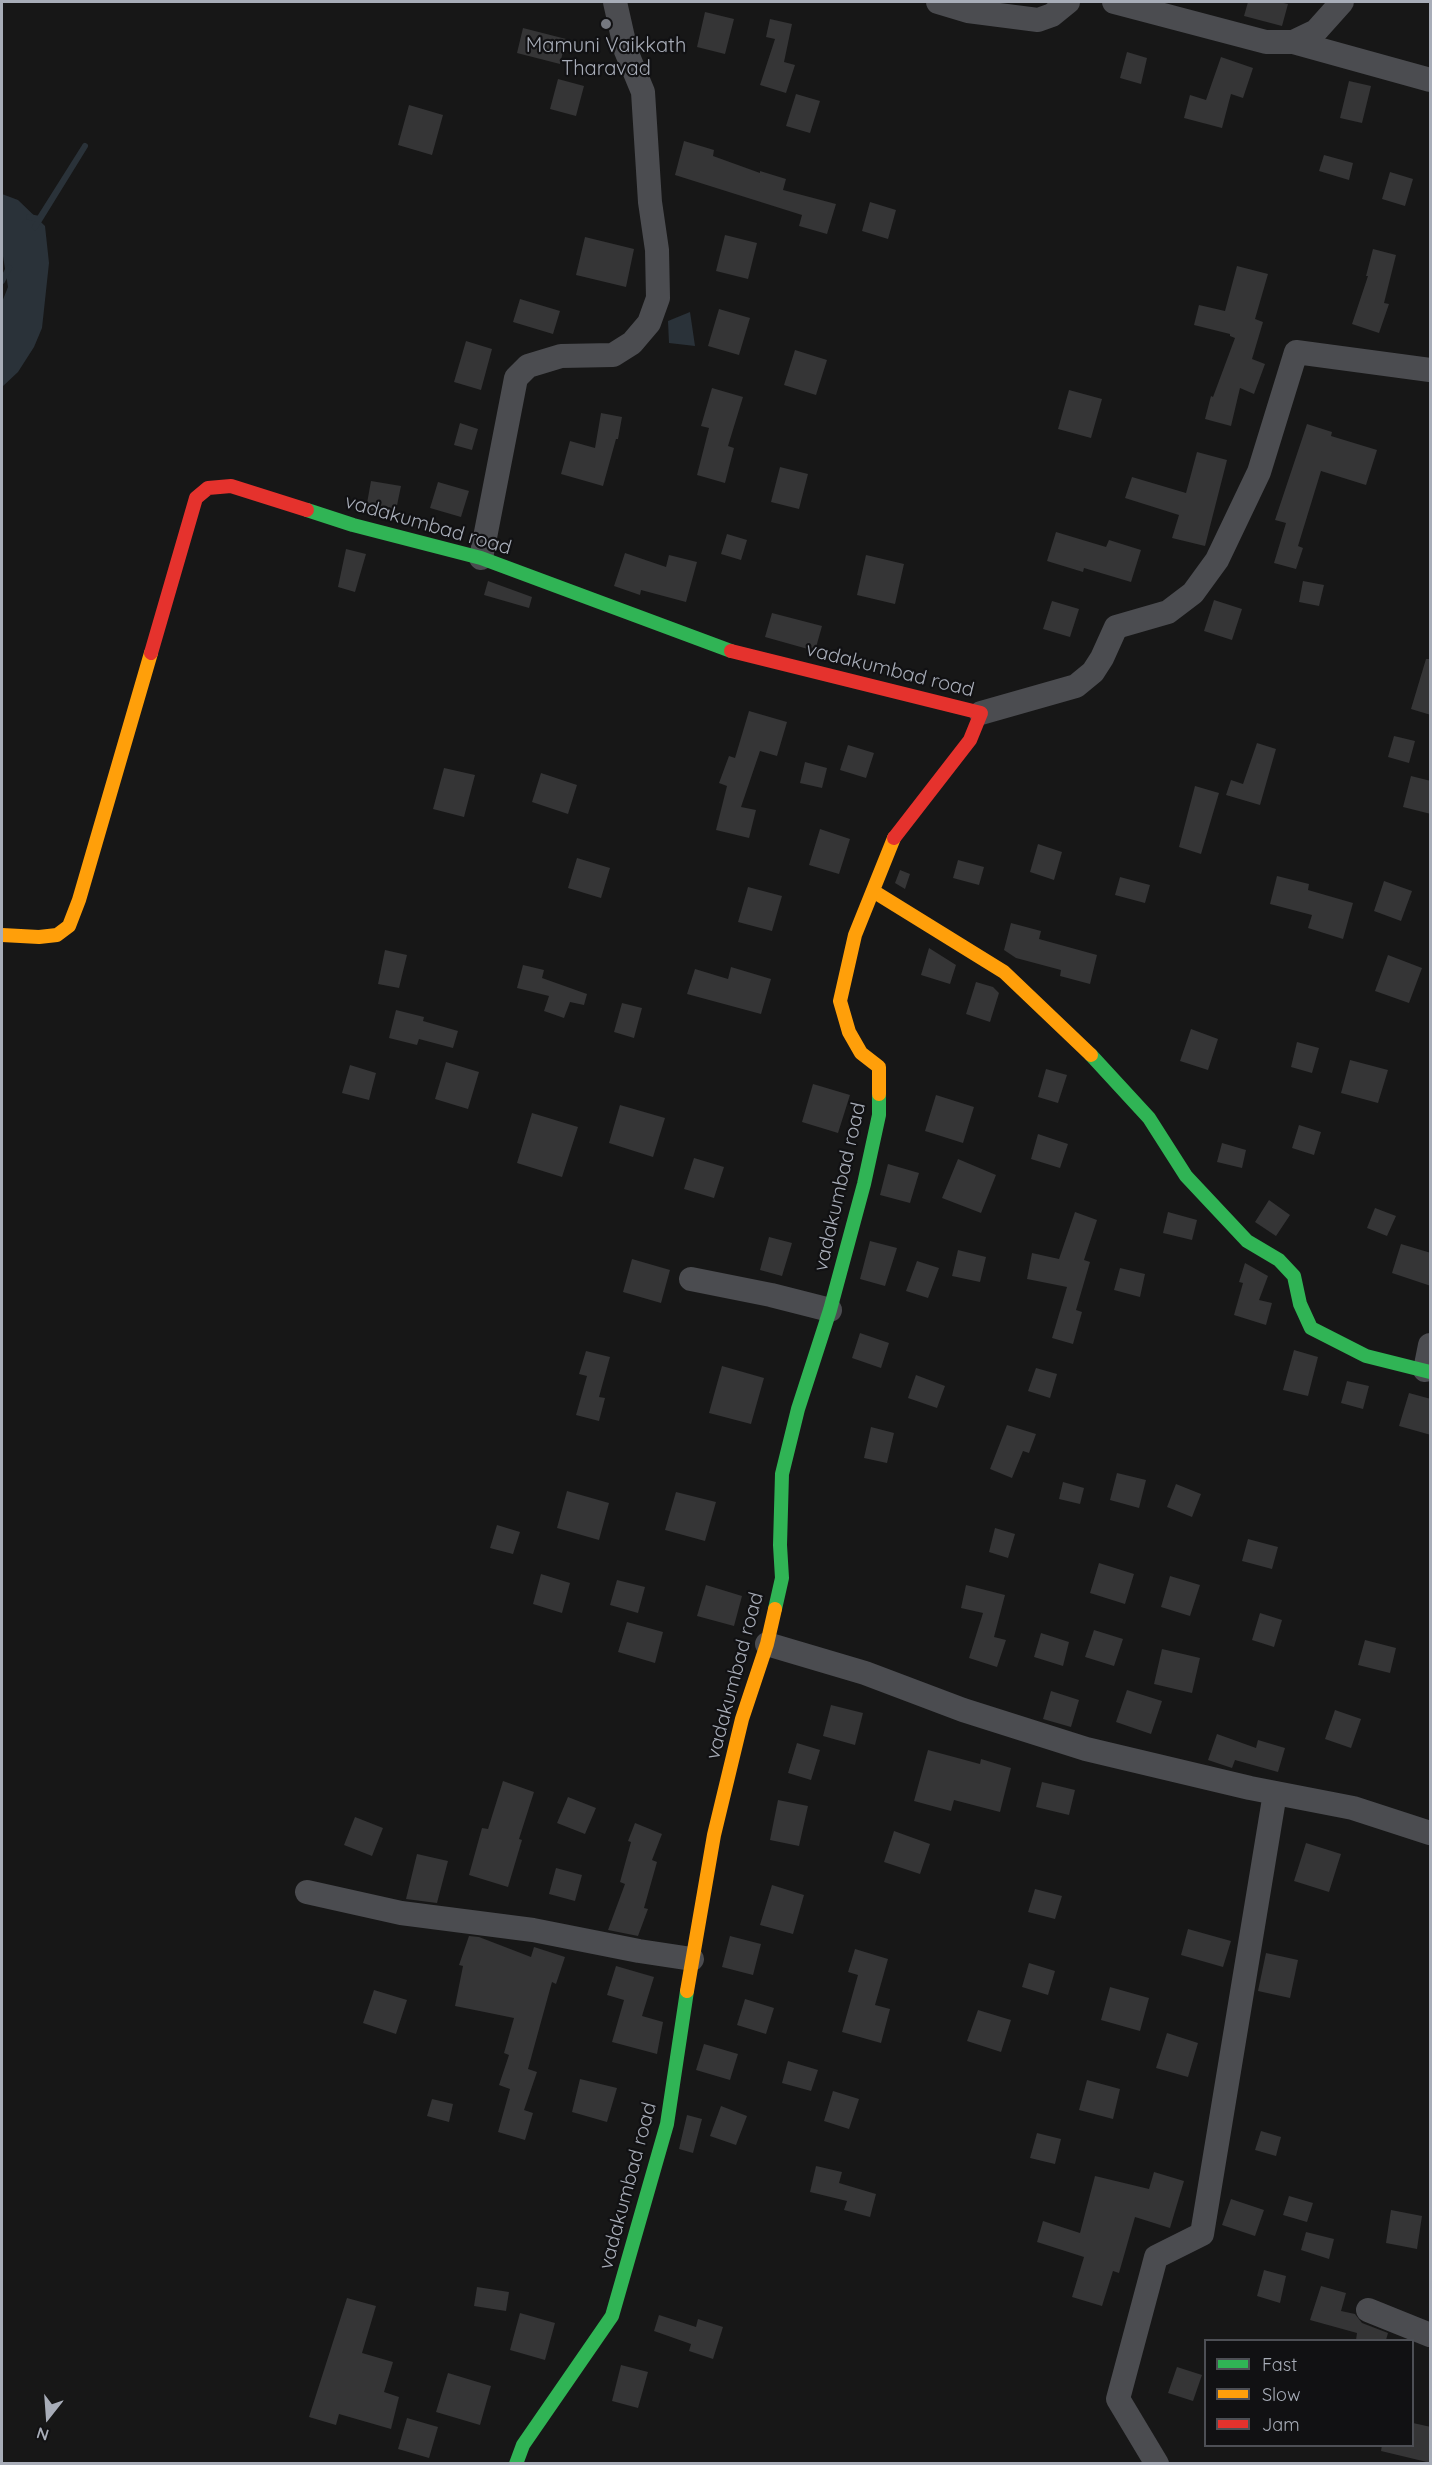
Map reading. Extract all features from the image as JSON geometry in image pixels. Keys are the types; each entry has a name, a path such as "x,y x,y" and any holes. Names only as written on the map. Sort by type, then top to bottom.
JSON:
{"street":[{"path":"481,558 516,378 528,366 561,356 613,355 632,343 649,323 658,298 657,250 650,202 643,92 626,51 615,2"},
{"path":"938,2 968,11 1038,20 1052,15 1068,2"},
{"path":"1114,2 1266,42 1293,42 1431,80"},
{"path":"1293,42 1316,32 1342,2"},
{"path":"981,713 1076,687 1093,672 1116,627 1168,612 1193,592 1217,560 1259,472 1296,351 1431,370"},
{"name":"vadakumbad road","path":"2,935 39,937 57,935 69,926 79,900 196,498 208,488 231,486 353,525 481,558 727,650 981,713 970,740 890,843 855,935 840,1001 849,1032 861,1053 879,1067 881,1086 879,1115 864,1184 830,1310 798,1409 782,1474 780,1545 782,1578 767,1644 742,1719 714,1835 692,1959 668,2124 612,2316 523,2445 516,2463"},
{"path":"873,891 1004,972 1105,1069 1149,1118 1186,1176 1247,1241 1279,1260 1294,1276 1300,1304 1311,1328 1366,1356 1428,1371 1431,1345"},
{"path":"691,1279 830,1310"},
{"path":"767,1644 864,1673 963,1710 1086,1749 1275,1793 1353,1808 1431,1833"},
{"path":"1157,2463 1118,2399 1156,2257 1202,2234 1275,1793"},
{"path":"307,1892 401,1913 533,1930 692,1959"},
{"path":"1368,2310 1431,2335"}],"shaded area":[{"path":"2,194 18,200 45,226 49,263 42,328 34,347 18,372 2,387 2,302 8,287 2,250"},
{"path":"690,312 695,346 669,343 668,321"}],"building":[{"path":"1248,2 1288,4 1282,26 1244,16"},
{"path":"705,12 734,19 725,54 697,47"},
{"path":"770,19 792,24 784,62 795,65 786,93 760,85 775,39 766,37"},
{"path":"523,28 566,39 560,64 517,53"},
{"path":"1127,52 1147,58 1141,84 1120,78"},
{"path":"1221,57 1253,68 1243,98 1231,94 1222,128 1184,118 1190,95 1206,100"},
{"path":"558,79 584,86 576,116 550,109"},
{"path":"1349,81 1371,86 1362,123 1340,118"},
{"path":"796,94 820,101 810,133 786,126"},
{"path":"409,105 443,115 432,155 398,145"},
{"path":"684,141 714,150 713,156 760,173 760,171 786,179 783,190 836,204 827,234 799,226 802,215 675,175"},
{"path":"1324,155 1353,163 1349,180 1319,171"},
{"path":"1390,172 1413,179 1405,206 1382,199"},
{"path":"870,202 896,210 888,239 862,231"},
{"path":"725,235 757,243 748,279 716,271"},
{"path":"585,237 634,249 626,287 576,275"},
{"path":"1373,249 1396,255 1384,303 1389,304 1379,333 1352,324 1368,276 1366,276"},
{"path":"1237,266 1268,274 1255,319 1263,322 1252,359 1265,364 1254,394 1240,388 1231,426 1205,419 1211,396 1213,397 1235,338 1230,334 1194,325 1199,305 1225,311"},
{"path":"520,299 560,311 553,334 513,322"},
{"path":"719,309 750,318 739,355 708,346"},
{"path":"466,341 492,349 481,390 454,382"},
{"path":"795,350 827,360 816,395 784,385"},
{"path":"712,388 743,397 728,446 734,448 725,483 697,475 709,428 701,426"},
{"path":"1069,390 1102,399 1091,438 1058,429"},
{"path":"601,413 622,417 618,439 616,439 603,486 561,474 570,441 595,448"},
{"path":"460,423 478,429 472,450 454,445"},
{"path":"1307,424 1332,432 1331,436 1377,450 1366,485 1321,471 1298,546 1303,548 1296,569 1274,563 1286,523 1275,520"},
{"path":"1197,452 1227,460 1205,546 1172,538 1179,515 1125,498 1132,477 1186,493"},
{"path":"780,467 808,474 799,509 771,502"},
{"path":"371,481 401,486 395,515 366,509"},
{"path":"438,482 469,491 461,517 430,508"},
{"path":"1056,532 1106,547 1109,540 1141,550 1131,582 1084,568 1083,572 1047,561"},
{"path":"727,534 747,540 741,560 721,554"},
{"path":"346,549 366,554 355,592 338,587"},
{"path":"625,553 666,567 669,555 697,562 686,602 641,590 640,595 614,586"},
{"path":"866,555 904,564 895,604 857,595"},
{"path":"488,581 532,597 529,608 484,595"},
{"path":"1303,581 1324,585 1319,606 1299,602"},
{"path":"1214,600 1242,609 1232,640 1204,631"},
{"path":"1052,601 1079,609 1070,637 1043,629"},
{"path":"772,613 822,626 815,651 765,637"},
{"path":"1426,659 1431,659 1431,715 1411,709"},
{"path":"749,711 787,722 777,756 760,751 741,807 756,810 749,838 716,830 727,786 719,783 729,756 735,758"},
{"path":"1394,736 1415,741 1409,763 1388,757"},
{"path":"1257,743 1276,749 1260,805 1226,795 1231,780 1243,784"},
{"path":"848,745 874,753 866,778 840,770"},
{"path":"805,762 827,768 822,788 800,783"},
{"path":"444,768 475,775 464,817 433,809"},
{"path":"541,773 577,785 568,814 532,802"},
{"path":"1411,776 1431,781 1431,814 1403,807"},
{"path":"1195,786 1219,793 1201,854 1179,847"},
{"path":"820,829 850,839 839,874 809,865"},
{"path":"1038,844 1062,852 1054,880 1030,872"},
{"path":"577,858 610,868 601,898 568,888"},
{"path":"958,860 984,867 979,885 953,878"},
{"path":"900,870 910,874 905,889 895,883"},
{"path":"1277,876 1309,884 1308,890 1353,903 1343,939 1308,928 1312,915 1270,904"},
{"path":"1120,877 1150,885 1145,903 1115,895"},
{"path":"1384,881 1412,891 1401,921 1374,911"},
{"path":"748,887 782,896 772,931 738,922"},
{"path":"1011,923 1041,931 1039,939 1097,955 1090,984 1060,976 1061,970 1016,958 1004,950"},
{"path":"929,948 956,965 950,984 921,975"},
{"path":"385,950 407,955 399,988 378,984"},
{"path":"1388,955 1422,968 1409,1003 1375,991"},
{"path":"523,965 544,970 542,978 587,994 584,1005 570,1002 564,1018 544,1011 549,996 517,988"},
{"path":"731,967 771,979 761,1014 687,994 695,969 728,979"},
{"path":"976,982 993,987 999,993 990,1022 966,1014"},
{"path":"622,1003 642,1008 634,1038 614,1032"},
{"path":"396,1010 424,1017 423,1021 458,1031 453,1048 419,1039 417,1045 389,1038"},
{"path":"1191,1029 1218,1039 1208,1070 1180,1061"},
{"path":"1297,1042 1319,1048 1312,1073 1291,1067"},
{"path":"1350,1060 1388,1070 1378,1103 1341,1093"},
{"path":"446,1062 479,1072 468,1109 435,1099"},
{"path":"350,1065 376,1073 369,1100 342,1093"},
{"path":"1046,1069 1067,1075 1058,1103 1038,1097"},
{"path":"813,1084 850,1095 838,1133 802,1122"},
{"path":"936,1095 974,1107 963,1143 925,1131"},
{"path":"620,1105 665,1118 653,1157 609,1143"},
{"path":"532,1113 578,1127 562,1177 517,1163"},
{"path":"1299,1125 1321,1132 1314,1155 1292,1148"},
{"path":"1038,1134 1068,1144 1060,1168 1031,1159"},
{"path":"1222,1143 1246,1150 1242,1168 1217,1162"},
{"path":"694,1158 724,1167 714,1198 684,1189"},
{"path":"958,1159 996,1175 981,1213 942,1198"},
{"path":"888,1164 919,1173 910,1203 880,1195"},
{"path":"1269,1200 1290,1215 1276,1236 1255,1222"},
{"path":"1375,1208 1396,1216 1387,1236 1367,1228"},
{"path":"1075,1212 1097,1220 1084,1260 1090,1262 1076,1310 1082,1312 1073,1344 1052,1338 1067,1287 1027,1279 1032,1253 1059,1259"},
{"path":"1168,1212 1197,1220 1192,1240 1163,1233"},
{"path":"769,1237 792,1243 782,1276 760,1270"},
{"path":"870,1241 897,1248 885,1286 860,1279"},
{"path":"1401,1244 1431,1253 1431,1286 1392,1273"},
{"path":"958,1250 986,1257 980,1282 952,1276"},
{"path":"632,1259 670,1270 661,1303 623,1292"},
{"path":"917,1261 939,1268 928,1298 906,1291"},
{"path":"1245,1263 1268,1276 1259,1300 1272,1303 1266,1325 1234,1315 1243,1283 1239,1282"},
{"path":"1120,1268 1145,1274 1140,1297 1114,1290"},
{"path":"860,1333 889,1343 881,1368 852,1358"},
{"path":"1294,1350 1318,1357 1308,1396 1283,1390"},
{"path":"586,1351 610,1357 599,1397 605,1398 599,1421 576,1415 587,1376 579,1374"},
{"path":"722,1366 764,1378 751,1424 709,1413"},
{"path":"1036,1368 1057,1374 1050,1398 1028,1391"},
{"path":"916,1375 945,1386 937,1408 908,1398"},
{"path":"1347,1381 1369,1386 1363,1409 1341,1403"},
{"path":"1409,1393 1431,1399 1431,1435 1399,1426"},
{"path":"1007,1425 1036,1434 1029,1453 1023,1451 1012,1478 990,1469"},
{"path":"871,1427 894,1433 887,1463 864,1458"},
{"path":"1117,1473 1146,1480 1139,1508 1110,1500"},
{"path":"1063,1482 1084,1488 1080,1504 1059,1499"},
{"path":"1176,1484 1201,1494 1192,1517 1167,1507"},
{"path":"567,1491 609,1503 599,1540 557,1528"},
{"path":"676,1492 716,1502 705,1541 665,1530"},
{"path":"497,1525 520,1532 513,1554 490,1548"},
{"path":"995,1528 1015,1534 1008,1558 989,1552"},
{"path":"1248,1539 1278,1547 1272,1569 1242,1561"},
{"path":"1099,1563 1134,1574 1125,1604 1090,1593"},
{"path":"541,1574 570,1583 562,1613 533,1604"},
{"path":"1170,1576 1200,1585 1190,1616 1161,1607"},
{"path":"617,1580 645,1587 638,1613 610,1605"},
{"path":"706,1585 742,1596 734,1626 697,1616"},
{"path":"966,1585 1005,1595 994,1637 1006,1640 997,1667 969,1658 983,1613 961,1608"},
{"path":"1260,1613 1282,1620 1274,1647 1252,1640"},
{"path":"627,1622 663,1632 655,1663 618,1652"},
{"path":"1094,1630 1123,1639 1114,1666 1085,1657"},
{"path":"1041,1633 1069,1642 1063,1666 1034,1657"},
{"path":"1365,1640 1396,1648 1390,1673 1358,1665"},
{"path":"1162,1649 1200,1658 1192,1693 1154,1684"},
{"path":"1127,1690 1162,1701 1151,1734 1116,1722"},
{"path":"1051,1691 1079,1700 1071,1727 1043,1719"},
{"path":"831,1705 863,1713 855,1745 823,1736"},
{"path":"1335,1710 1361,1719 1351,1748 1325,1739"},
{"path":"1217,1734 1256,1748 1258,1740 1285,1748 1278,1772 1235,1760 1232,1768 1208,1760"},
{"path":"797,1743 820,1750 811,1780 788,1773"},
{"path":"928,1750 980,1764 981,1759 1011,1768 1000,1812 954,1800 951,1811 914,1801"},
{"path":"503,1781 534,1792 519,1839 522,1840 508,1887 469,1875 482,1828 488,1829"},
{"path":"1042,1782 1075,1790 1069,1815 1036,1807"},
{"path":"568,1797 596,1808 585,1834 557,1823"},
{"path":"778,1800 808,1806 799,1846 770,1840"},
{"path":"355,1817 383,1828 372,1856 344,1845"},
{"path":"635,1823 662,1834 652,1860 657,1862 644,1908 648,1909 638,1936 608,1930 625,1884 620,1882 631,1842 628,1841"},
{"path":"894,1831 930,1844 920,1874 884,1862"},
{"path":"1306,1843 1341,1854 1329,1892 1294,1881"},
{"path":"417,1854 448,1861 437,1903 406,1899"},
{"path":"556,1868 582,1875 575,1901 549,1894"},
{"path":"772,1885 804,1895 793,1934 760,1925"},
{"path":"1035,1889 1062,1896 1055,1919 1028,1912"},
{"path":"1188,1929 1231,1941 1223,1967 1181,1955"},
{"path":"469,1936 479,1937 531,1957 534,1947 565,1957 556,1984 552,1982 528,2069 537,2072 524,2110 533,2113 525,2140 498,2132 510,2089 499,2085 509,2055 504,2053 514,2018 455,2006 463,1966 459,1965"},
{"path":"730,1936 761,1944 753,1975 722,1967"},
{"path":"855,1949 888,1959 875,2005 890,2009 881,2043 842,2032 858,1975 848,1972"},
{"path":"1266,1953 1298,1960 1290,1998 1258,1991"},
{"path":"1029,1963 1055,1971 1048,1995 1022,1987"},
{"path":"616,1966 654,1977 642,2016 663,2022 657,2054 612,2042 624,2000 607,1995"},
{"path":"1110,1987 1149,1998 1140,2031 1101,2020"},
{"path":"374,1990 407,2000 396,2034 363,2023"},
{"path":"745,1999 774,2008 766,2034 737,2025"},
{"path":"978,2010 1011,2020 1001,2052 967,2041"},
{"path":"1167,2033 1198,2043 1188,2077 1156,2068"},
{"path":"704,2044 738,2054 730,2080 696,2070"},
{"path":"788,2061 818,2070 811,2091 782,2083"},
{"path":"580,2079 617,2088 607,2122 572,2112"},
{"path":"1087,2080 1120,2089 1113,2119 1079,2110"},
{"path":"833,2091 859,2099 849,2129 824,2121"},
{"path":"432,2099 453,2104 449,2122 427,2116"},
{"path":"721,2106 747,2116 736,2145 710,2136"},
{"path":"687,2115 702,2119 693,2153 679,2149"},
{"path":"1261,2131 1281,2137 1276,2156 1255,2150"},
{"path":"1037,2133 1061,2139 1055,2164 1030,2158"},
{"path":"816,2166 842,2172 839,2183 876,2194 870,2217 844,2210 847,2201 810,2192"},
{"path":"1154,2172 1184,2181 1170,2228 1135,2217 1119,2273 1113,2271 1102,2306 1072,2297 1084,2257 1037,2242 1043,2221 1080,2233 1095,2176 1149,2189"},
{"path":"1289,2196 1313,2203 1307,2222 1283,2215"},
{"path":"1231,2199 1264,2210 1255,2236 1222,2225"},
{"path":"1391,2210 1422,2216 1417,2249 1386,2243"},
{"path":"1306,2232 1334,2239 1329,2259 1301,2250"},
{"path":"1264,2270 1286,2276 1280,2303 1257,2296"},
{"path":"1321,2286 1346,2293 1341,2311 1355,2314 1362,2323 1388,2333 1386,2339 1356,2339 1357,2333 1310,2320"},
{"path":"477,2287 509,2292 506,2311 474,2306"},
{"path":"347,2298 376,2306 362,2353 393,2362 384,2392 399,2397 391,2429 339,2414 336,2425 309,2417"},
{"path":"520,2313 555,2323 545,2360 510,2350"},
{"path":"659,2315 696,2327 698,2319 723,2327 713,2359 689,2351 691,2344 654,2331"},
{"path":"621,2365 648,2372 638,2408 612,2401"},
{"path":"1177,2367 1202,2375 1193,2401 1168,2393"},
{"path":"448,2373 491,2386 480,2425 436,2412"},
{"path":"407,2418 438,2427 429,2458 398,2449"},
{"path":"1414,2423 1431,2427 1431,2463 1381,2451 1382,2447 1414,2447"}],"waterway":[{"path":"29,217 39,219 85,146 35,227"},
{"path":"2,281 9,268"}],"traffic: fast":[{"path":"307,510 353,525 481,558 731,651"},
{"path":"1091,1055 1149,1118 1186,1176 1247,1241 1279,1260 1294,1276 1300,1304 1311,1328 1366,1356 1430,1372"},
{"path":"775,1609 782,1578 780,1545 782,1474 798,1409 830,1310 864,1184 879,1115 879,1094"},
{"path":"516,2464 523,2445 612,2316 667,2124 687,1991"}],"traffic: slow":[{"path":"2,935 39,937 57,935 69,926 79,900 151,653"},
{"path":"879,1094 879,1067 861,1053 849,1032 840,1001 855,935 894,838"},
{"path":"873,891 1004,972 1091,1055"},
{"path":"687,1991 714,1835 742,1719 767,1644 775,1609"}],"traffic: jam":[{"path":"151,653 196,498 208,488 231,486 307,510"},
{"path":"731,651 981,713 970,740 894,838"}],"place":[{"name":"Mamuni Vaikkath Tharavad","path":"606,24"}]}
